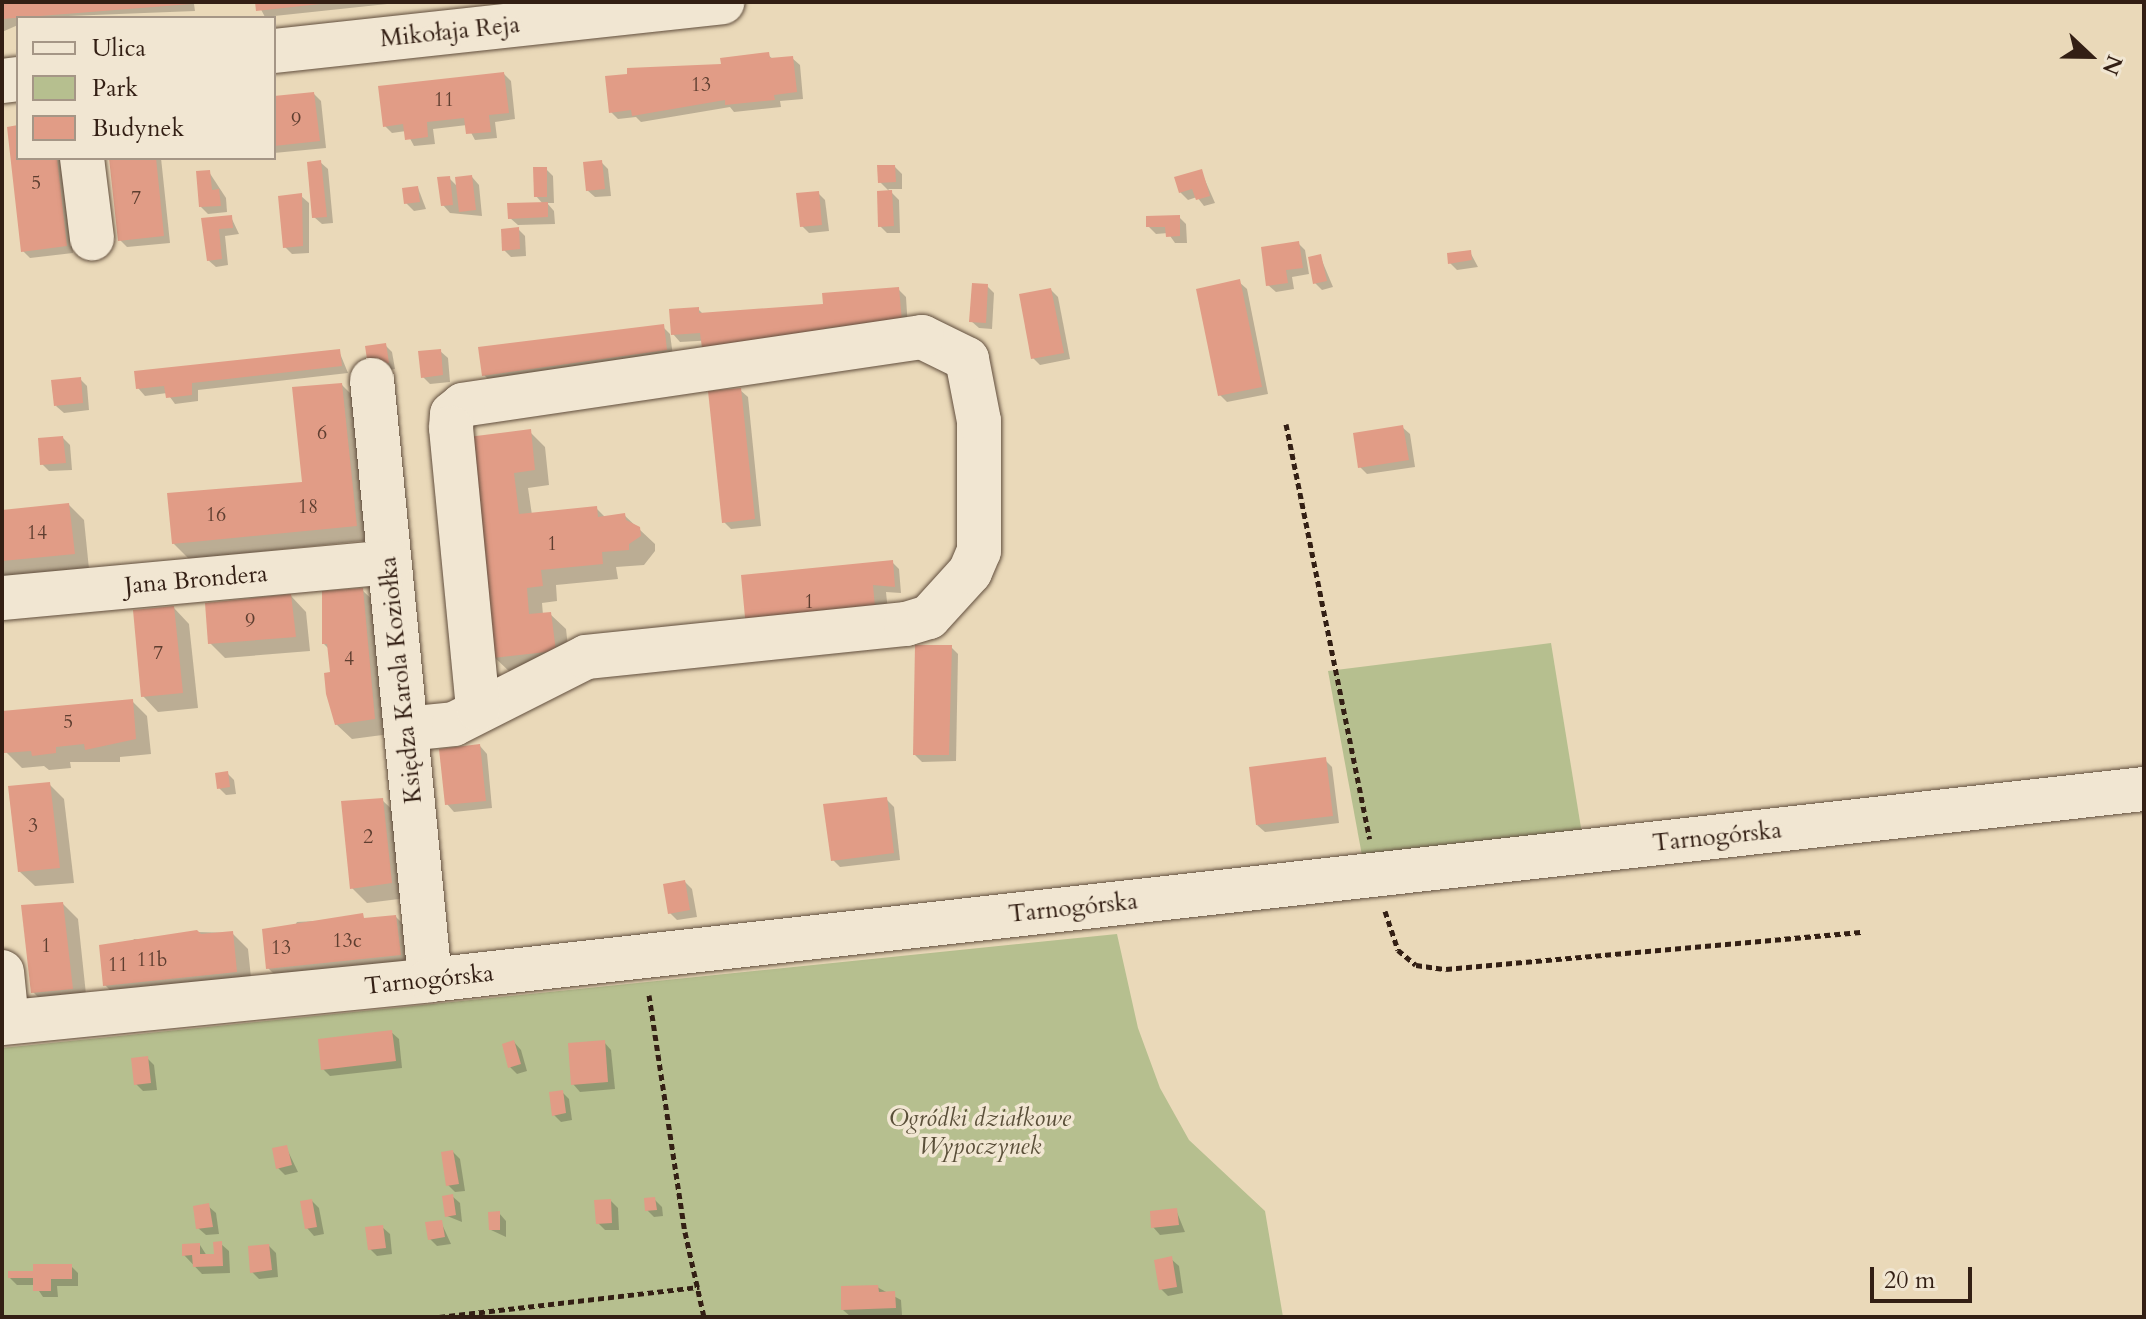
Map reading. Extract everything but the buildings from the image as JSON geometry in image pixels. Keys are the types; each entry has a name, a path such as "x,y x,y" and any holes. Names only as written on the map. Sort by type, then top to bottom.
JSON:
{"street":[{"name":"Mikołaja Reja","path":"276,51 722,2"},
{"path":"82,160 92,238"},
{"path":"406,729 454,724 478,709 586,657 906,624 929,617 970,572 979,551 979,421 967,359 922,337 463,405 452,414 451,428 478,709"},
{"name":"Księdza Karola Koziołka","path":"372,380 430,980"},
{"name":"Jana Brondera","path":"2,598 389,562"},
{"name":"Tarnogórska","path":"5,1022 643,957 2144,789"},
{"path":"2,972 5,1022"}],"path":[{"path":"1286,424 1376,874 1398,950 1416,965 1446,969 1863,932"},
{"path":"643,957 685,1232 704,1317"},
{"path":"439,1317 699,1287"}],"green space":[{"path":"1551,643 1582,834 1363,861 1328,671"},
{"name":"Ogródki działkowe Wypoczynek","path":"1117,934 1138,1028 1160,1088 1189,1140 1265,1211 1283,1317 2,1317 2,1048"}]}
